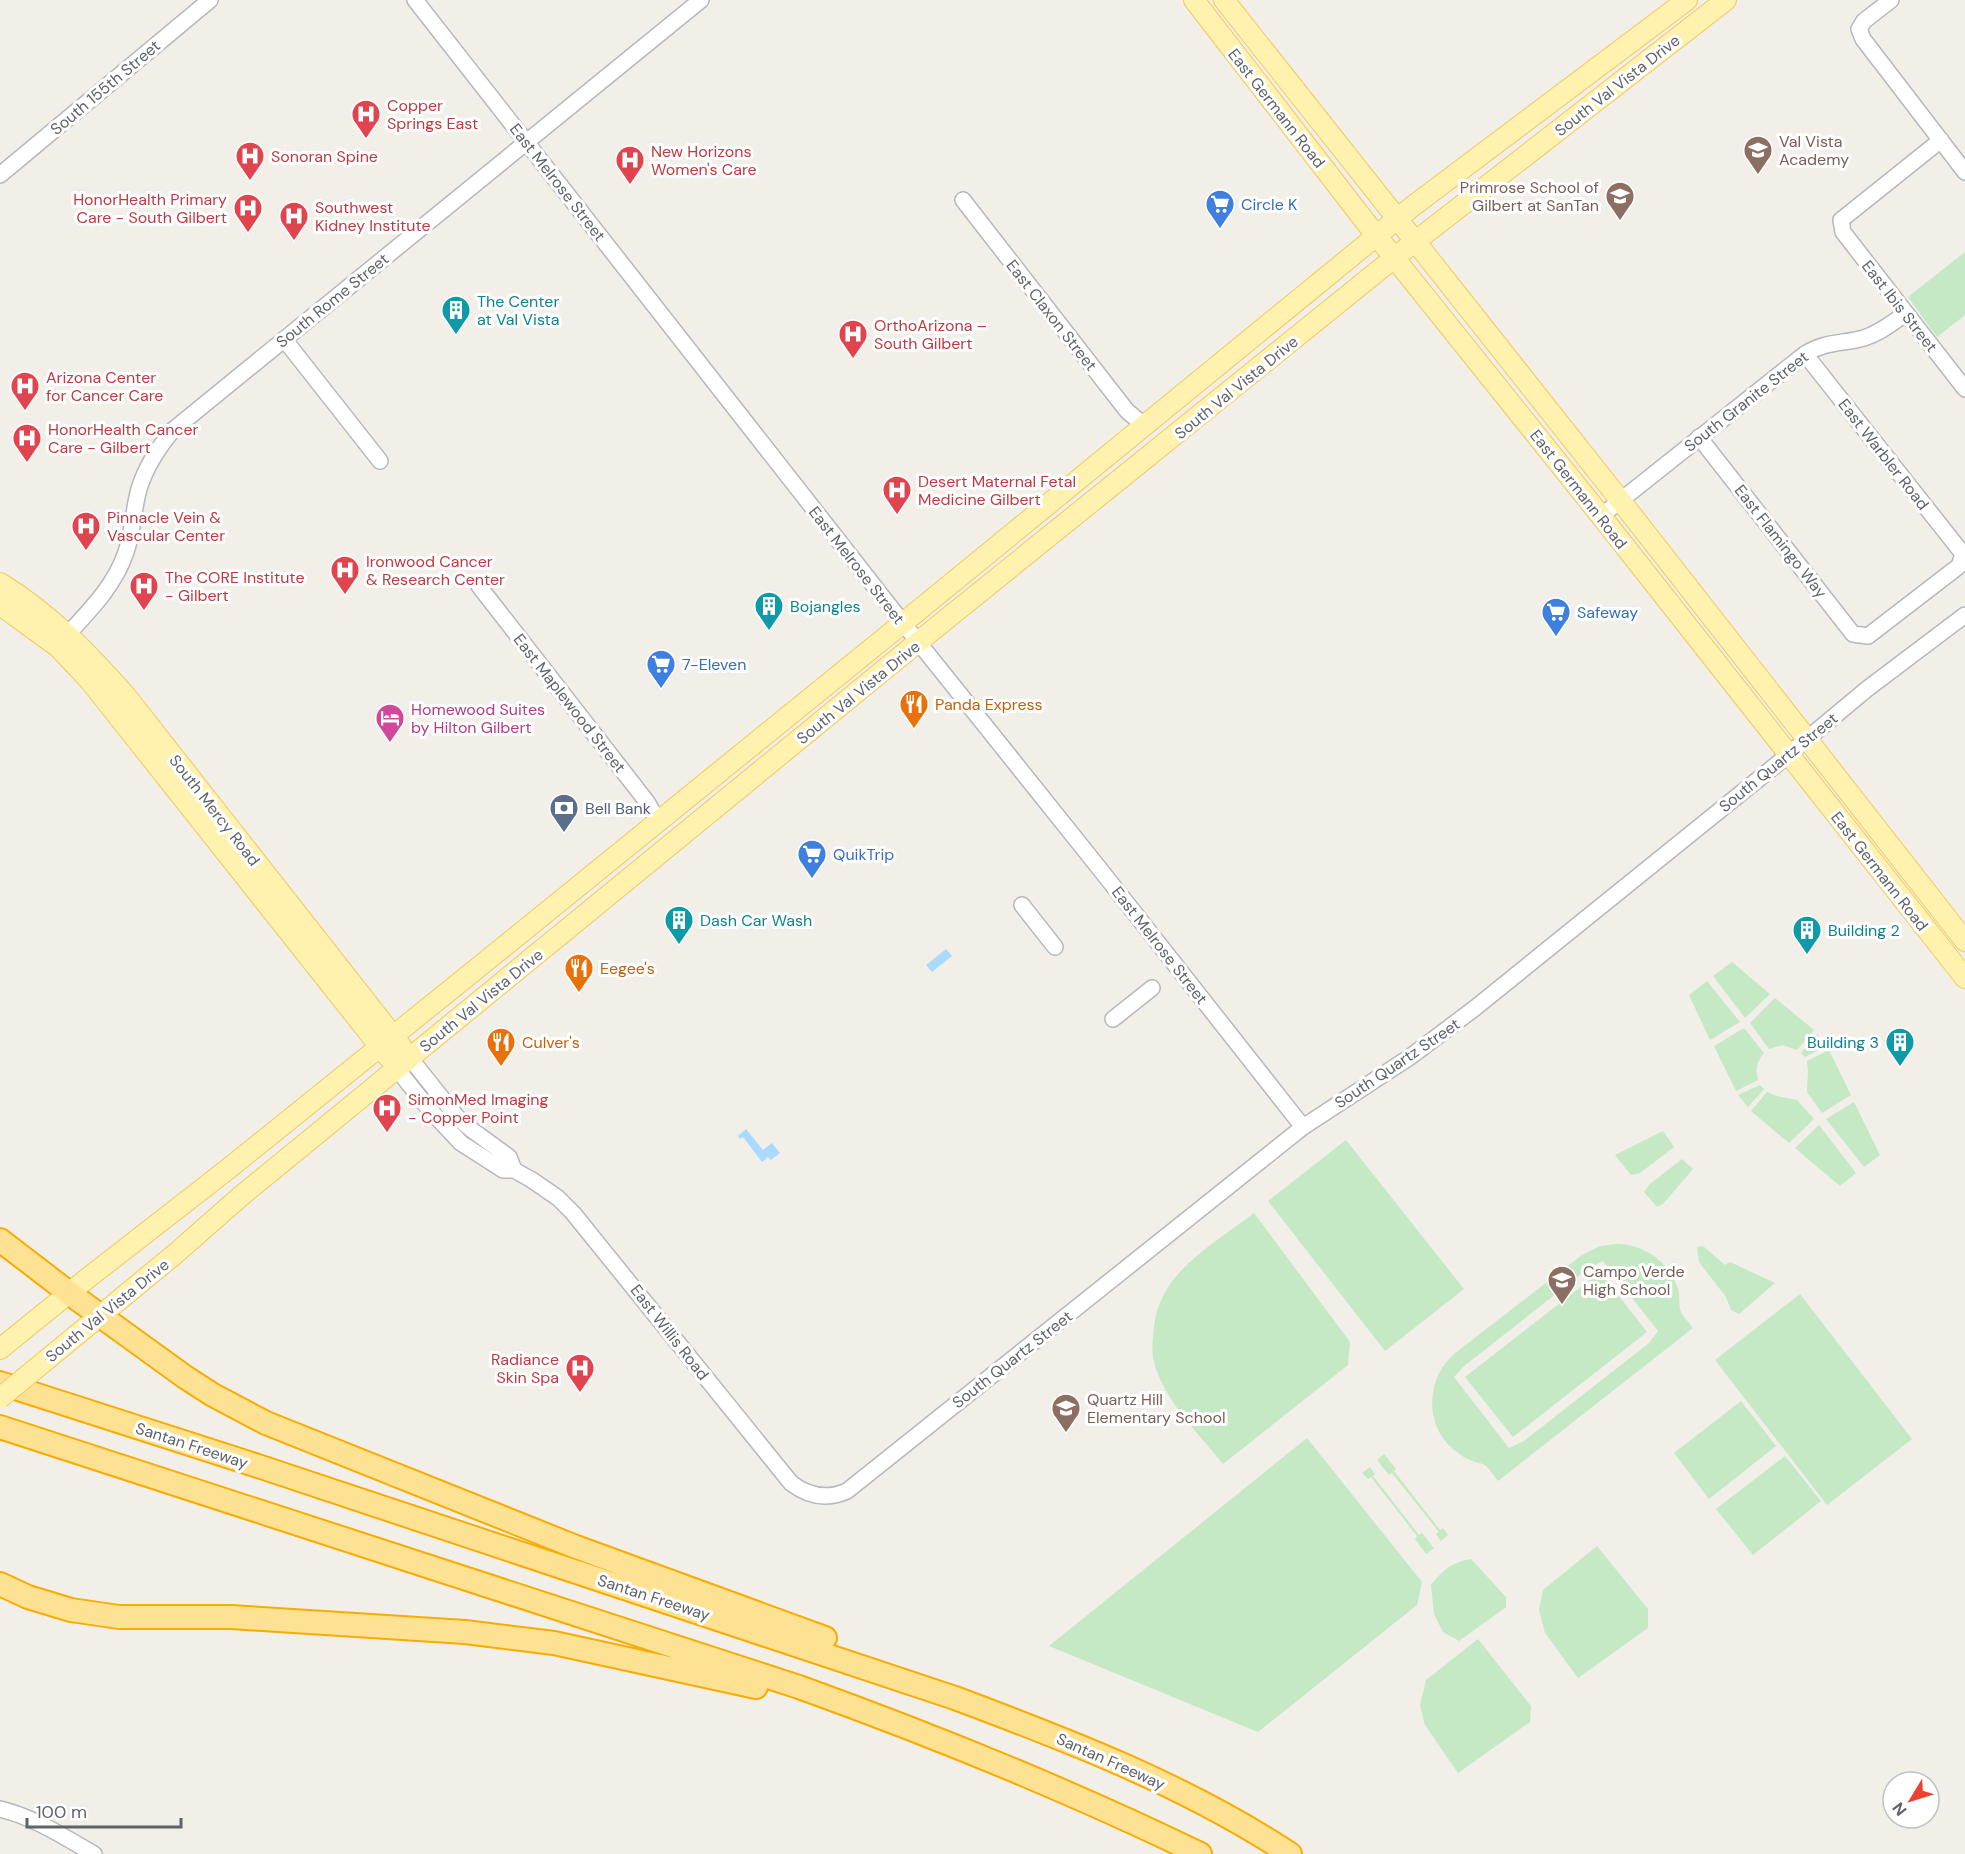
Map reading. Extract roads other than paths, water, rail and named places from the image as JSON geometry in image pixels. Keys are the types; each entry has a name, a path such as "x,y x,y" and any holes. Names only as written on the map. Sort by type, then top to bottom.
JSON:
{"highway":[{"path":"0,1240 185,1377 213,1395 266,1423 576,1547 909,1670 955,1698"},
{"name":"Santan Freeway","path":"0,1383 261,1467 955,1698 1034,1727 1152,1778 1262,1836 1290,1854"},
{"path":"0,1427 799,1687 877,1715 1090,1803 1200,1854"},
{"path":"0,1584 28,1597 71,1610 119,1617 231,1617 353,1623 465,1632 554,1643 754,1686 831,1710 877,1715"}],"main road":[{"name":"East Germann Road","path":"1194,0 1394,258 1601,516 1965,978"},
{"name":"East Germann Road","path":"1224,0 1398,218 1965,941"},
{"name":"South Val Vista Drive","path":"8,1343 228,1169 903,623 1398,218 1687,0"},
{"name":"South Val Vista Drive","path":"0,1398 175,1254 241,1196 918,642 1415,241 1726,0"},
{"path":"1591,72 1608,92"},
{"path":"1145,426 1161,447"},
{"name":"South Mercy Road","path":"0,583 22,597 63,640 90,681 163,772 386,1041"},
{"name":"South Mercy Road","path":"0,605 85,650 126,696 403,1063"},
{"path":"658,821 675,842"}],"street":[{"name":"South 155th Street","path":"0,175 210,0"},
{"name":"East Melrose Street","path":"415,0 903,623 1303,1127"},
{"name":"South Rome Street","path":"63,640 109,587 116,575 126,552 139,490 149,464 160,447 182,422 701,0"},
{"path":"1892,0 1864,21 1859,29 1863,39 1965,172"},
{"name":"East Ibis Street","path":"1941,140 1841,220 1843,231 1965,389"},
{"name":"East Claxon Street","path":"963,200 1127,411 1145,426"},
{"name":"South Granite Street","path":"1601,516 1805,354 1818,346 1872,335 1905,314"},
{"path":"284,339 380,461"},
{"name":"East Warbler Road","path":"1805,354 1963,554 1959,566 1868,636"},
{"name":"East Flamingo Way","path":"1699,437 1853,634 1868,636"},
{"name":"East Maplewood Street","path":"479,586 647,802 658,821"},
{"name":"South Quartz Street","path":"821,1496 839,1495 846,1491 1303,1127 1438,1037 1788,756 1867,689 1965,615"},
{"path":"1022,905 1055,947"},
{"path":"1113,1019 1152,988"},
{"name":"East Willis Road","path":"403,1063 428,1108 461,1143 503,1170 514,1170 546,1189 573,1213 785,1477 799,1489 821,1496"},
{"path":"0,1809 32,1820 94,1854"}],"water":[{"path":"946,949 952,956 932,972 926,965"},
{"path":"746,1129 763,1150 772,1143 780,1153 771,1160 768,1157 762,1162 743,1137 740,1139 738,1136"}],"place":[{"name":"Copper Springs East","path":"366,140"},
{"name":"Val Vista Academy","path":"1758,176"},
{"name":"Sonoran Spine","path":"250,182"},
{"name":"New Horizons Women's Care","path":"630,186"},
{"name":"Primrose School of Gilbert at SanTan","path":"1620,222"},
{"name":"Circle K","path":"1220,230"},
{"name":"HonorHealth Primary Care - South Gilbert","path":"248,234"},
{"name":"Southwest Kidney Institute","path":"294,242"},
{"name":"The Center at Val Vista","path":"456,336"},
{"name":"OrthoArizona – South Gilbert","path":"853,360"},
{"name":"Arizona Center for Cancer Care","path":"25,412"},
{"name":"HonorHealth Cancer Care - Gilbert","path":"27,464"},
{"name":"Desert Maternal Fetal Medicine Gilbert","path":"897,516"},
{"name":"Pinnacle Vein & Vascular Center","path":"86,552"},
{"name":"Ironwood Cancer & Research Center","path":"345,596"},
{"name":"The CORE Institute - Gilbert","path":"144,612"},
{"name":"Bojangles","path":"769,632"},
{"name":"Safeway","path":"1556,638"},
{"name":"7-Eleven","path":"661,690"},
{"name":"Panda Express","path":"914,730"},
{"name":"Homewood Suites by Hilton Gilbert","path":"390,744"},
{"name":"Bell Bank","path":"564,834"},
{"name":"QuikTrip","path":"812,880"},
{"name":"Dash Car Wash","path":"679,946"},
{"name":"Building 2","path":"1807,956"},
{"name":"Eegee's","path":"579,994"},
{"name":"Culver's","path":"501,1068"},
{"name":"Building 3","path":"1900,1068"},
{"name":"SimonMed Imaging - Copper Point","path":"387,1134"},
{"name":"Campo Verde High School","path":"1562,1306"},
{"name":"Radiance Skin Spa","path":"580,1394"},
{"name":"Quartz Hill Elementary School","path":"1066,1434"}]}
